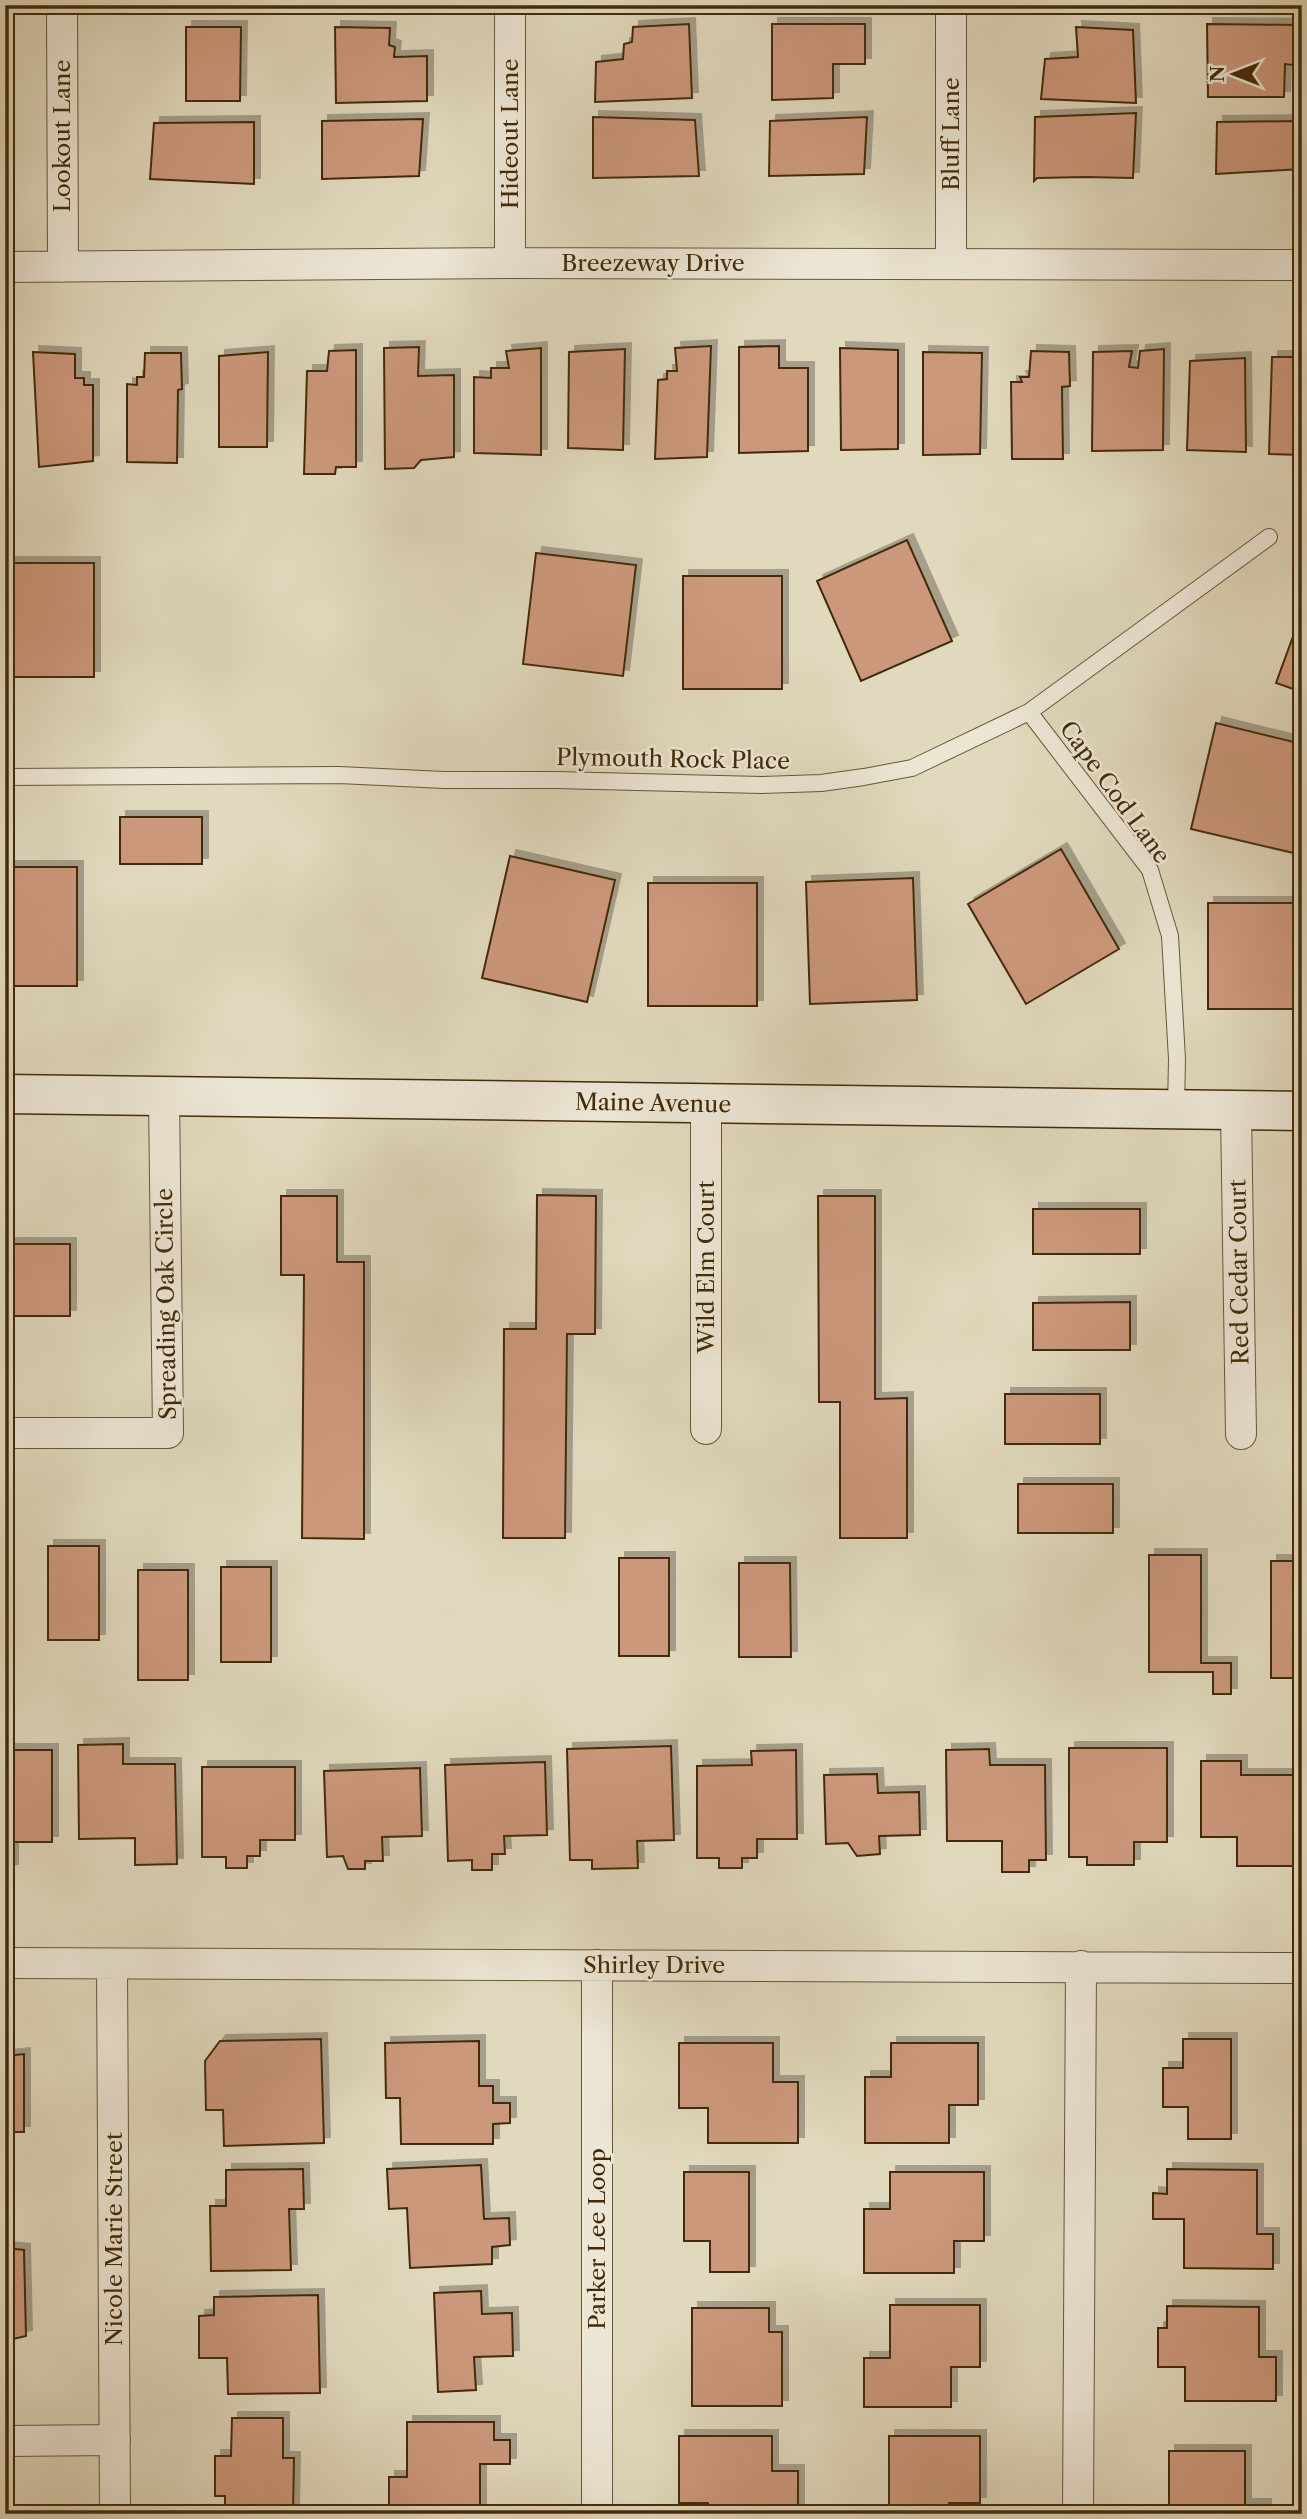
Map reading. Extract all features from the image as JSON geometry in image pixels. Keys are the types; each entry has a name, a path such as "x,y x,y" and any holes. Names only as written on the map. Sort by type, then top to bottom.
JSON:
{"street":[{"name":"Lookout Lane","path":"62,5 63,267"},
{"name":"Hideout Lane","path":"510,5 510,262"},
{"name":"Bluff Lane","path":"951,5 951,264"},
{"name":"Breezeway Drive","path":"5,267 510,262 1302,265"},
{"name":"Maine Avenue","path":"5,1094 1302,1111"},
{"name":"Spreading Oak Circle","path":"5,1433 168,1433 164,1096"},
{"name":"Wild Elm Court","path":"706,1104 706,1429"},
{"name":"Red Cedar Court","path":"1236,1111 1241,1434"},
{"name":"Shirley Drive","path":"5,1964 1302,1968"},
{"name":"Nicole Marie Street","path":"112,1964 115,2514"},
{"name":"Parker Lee Loop","path":"597,1965 597,2514"},
{"path":"1078,2514 1081,1966"},
{"path":"5,2441 115,2440"}],"lane":[{"name":"Plymouth Rock Place","path":"5,777 339,775 444,780 761,785 821,783 912,768 1029,712 1269,537"},
{"name":"Cape Cod Lane","path":"1029,712 1150,870 1170,936 1177,1059 1176,1109"}],"building":[{"path":"689,24 692,98 595,102 596,62 623,59 624,44 632,42 633,27"},
{"path":"772,24 865,24 865,64 833,64 833,98 772,100"},
{"path":"1207,24 1302,25 1302,66 1285,64 1284,97 1208,97"},
{"path":"186,27 241,27 240,101 186,101"},
{"path":"335,27 390,28 389,45 395,47 394,57 427,56 427,101 336,103"},
{"path":"1076,27 1133,30 1136,103 1041,99 1045,59 1078,57"},
{"path":"1136,113 1133,178 1037,178 1034,181 1035,117"},
{"path":"593,117 695,120 699,176 593,178"},
{"path":"867,117 864,174 769,176 770,121"},
{"path":"423,119 419,176 322,179 322,121"},
{"path":"1302,121 1302,169 1216,174 1217,122"},
{"path":"254,122 254,184 150,179 154,123"},
{"path":"711,346 707,457 655,459 658,380 667,379 667,371 677,371 675,348"},
{"path":"779,346 779,368 808,368 808,451 739,453 739,347"},
{"path":"419,347 418,376 454,375 454,457 421,460 414,468 385,469 384,348"},
{"path":"541,348 541,455 474,453 474,377 491,378 491,368 509,368 506,351"},
{"path":"840,348 898,350 898,449 841,450"},
{"path":"625,349 623,450 568,448 569,352"},
{"path":"1164,349 1163,450 1092,451 1093,352 1132,351 1129,367 1138,368 1140,351"},
{"path":"356,350 356,467 336,467 335,474 304,474 307,371 327,371 329,351"},
{"path":"1031,351 1069,352 1070,386 1062,387 1063,459 1012,459 1011,382 1022,382 1020,377 1029,377"},
{"path":"33,352 75,354 75,378 84,378 84,385 93,385 93,461 39,467"},
{"path":"268,352 267,447 219,447 219,356"},
{"path":"923,352 982,353 980,454 923,455"},
{"path":"145,353 181,353 182,389 178,390 177,463 127,462 127,384 137,385 137,377 144,377"},
{"path":"1272,357 1302,357 1302,455 1269,454"},
{"path":"1245,358 1246,452 1187,450 1190,361"},
{"path":"907,540 952,641 861,681 817,581"},
{"path":"536,553 636,565 623,676 523,664"},
{"path":"5,563 94,563 94,677 5,677"},
{"path":"683,576 782,576 782,689 683,689"},
{"path":"1302,612 1302,692 1276,683"},
{"path":"1216,723 1302,744 1302,855 1191,829"},
{"path":"120,817 202,817 202,864 120,864"},
{"path":"1061,849 1119,949 1026,1004 968,904"},
{"path":"510,856 615,880 587,1002 482,978"},
{"path":"8,867 77,867 77,986 8,986"},
{"path":"913,878 917,1000 810,1004 806,882"},
{"path":"648,883 757,883 757,1006 648,1006"},
{"path":"1208,903 1302,903 1302,1009 1208,1009"},
{"path":"537,1195 596,1196 595,1334 567,1334 565,1538 503,1538 504,1329 536,1329"},
{"path":"281,1196 337,1196 337,1262 364,1262 364,1539 302,1538 304,1275 281,1275"},
{"path":"818,1196 875,1196 875,1399 907,1398 907,1538 840,1538 840,1402 819,1402"},
{"path":"1033,1209 1140,1209 1140,1254 1033,1254"},
{"path":"5,1244 70,1244 70,1316 5,1316"},
{"path":"1130,1302 1130,1350 1033,1350 1033,1303"},
{"path":"1005,1394 1100,1394 1100,1444 1005,1444"},
{"path":"1018,1484 1113,1484 1113,1533 1018,1533"},
{"path":"5,1533 8,1533 8,1629 5,1629"},
{"path":"48,1546 99,1546 99,1640 48,1640"},
{"path":"1149,1555 1201,1555 1201,1663 1231,1663 1231,1694 1213,1694 1213,1672 1149,1672"},
{"path":"619,1558 669,1558 669,1656 619,1656"},
{"path":"1271,1561 1302,1561 1302,1678 1271,1678"},
{"path":"739,1563 790,1563 791,1657 739,1657"},
{"path":"221,1567 271,1567 271,1662 221,1662"},
{"path":"138,1570 188,1570 188,1680 138,1680"},
{"path":"123,1744 123,1764 175,1764 177,1864 135,1865 135,1838 79,1839 78,1745"},
{"path":"671,1746 674,1840 637,1841 638,1868 592,1869 592,1860 570,1860 567,1749"},
{"path":"1069,1748 1167,1748 1167,1842 1134,1842 1134,1865 1087,1865 1087,1857 1069,1857"},
{"path":"989,1749 990,1765 1045,1765 1046,1860 1029,1860 1029,1872 1002,1872 1002,1841 947,1841 946,1750"},
{"path":"5,1750 52,1750 52,1842 12,1842 12,1870 5,1870"},
{"path":"796,1750 797,1839 757,1839 757,1858 742,1858 742,1868 719,1868 719,1858 697,1858 697,1766 752,1765 751,1751"},
{"path":"1201,1761 1241,1761 1241,1775 1295,1775 1295,1866 1237,1866 1237,1837 1201,1837"},
{"path":"545,1762 547,1835 504,1836 505,1854 492,1854 492,1870 472,1870 472,1860 448,1861 445,1765"},
{"path":"202,1767 295,1767 295,1840 260,1840 260,1856 247,1856 247,1868 226,1868 226,1857 202,1857"},
{"path":"420,1768 422,1836 382,1837 383,1861 365,1861 365,1869 348,1869 343,1856 327,1857 324,1771"},
{"path":"877,1774 878,1793 919,1792 920,1835 879,1836 880,1854 857,1856 848,1843 826,1844 824,1775"},
{"path":"321,2039 324,2143 224,2146 223,2110 206,2110 205,2061 220,2041"},
{"path":"1183,2039 1231,2039 1231,2139 1188,2139 1188,2107 1163,2107 1163,2068 1183,2068"},
{"path":"479,2041 479,2086 493,2086 493,2103 510,2103 510,2123 493,2124 493,2144 401,2144 400,2098 386,2098 385,2043"},
{"path":"679,2043 773,2043 773,2082 798,2082 798,2143 708,2143 708,2108 679,2108"},
{"path":"891,2043 978,2043 978,2105 949,2105 949,2143 865,2143 865,2077 891,2077"},
{"path":"24,2054 24,2132 5,2132 5,2056"},
{"path":"481,2165 484,2219 509,2218 510,2245 492,2247 492,2264 410,2268 407,2208 389,2209 387,2169"},
{"path":"303,2169 304,2209 289,2209 291,2270 211,2271 210,2206 226,2206 226,2170"},
{"path":"1167,2169 1257,2170 1257,2234 1273,2234 1273,2269 1184,2268 1184,2219 1153,2219 1153,2193 1167,2194"},
{"path":"684,2172 749,2172 749,2272 710,2272 710,2241 684,2241"},
{"path":"890,2172 984,2172 984,2241 954,2241 954,2273 864,2273 864,2209 890,2209"},
{"path":"5,2248 24,2250 26,2336 5,2341"},
{"path":"481,2291 482,2314 512,2313 513,2356 474,2357 476,2390 438,2392 434,2293"},
{"path":"318,2295 320,2393 228,2394 227,2358 199,2358 199,2316 214,2315 214,2297"},
{"path":"890,2305 980,2305 980,2367 951,2367 951,2407 864,2407 864,2358 890,2358"},
{"path":"1167,2306 1259,2307 1259,2357 1276,2357 1276,2401 1185,2401 1185,2367 1158,2367 1158,2328 1167,2328"},
{"path":"692,2308 769,2308 769,2332 782,2332 782,2406 692,2406"},
{"path":"232,2418 283,2418 283,2458 294,2458 293,2514 225,2514 225,2496 215,2496 215,2456 231,2456"},
{"path":"407,2422 494,2422 494,2440 510,2440 510,2464 480,2464 480,2514 389,2514 389,2477 407,2477"},
{"path":"679,2436 772,2436 772,2471 798,2471 798,2514 708,2514 708,2503 679,2503"},
{"path":"889,2436 980,2436 980,2503 949,2503 949,2514 889,2514"},
{"path":"1169,2451 1245,2451 1245,2505 1265,2505 1265,2514 1169,2513"}]}
